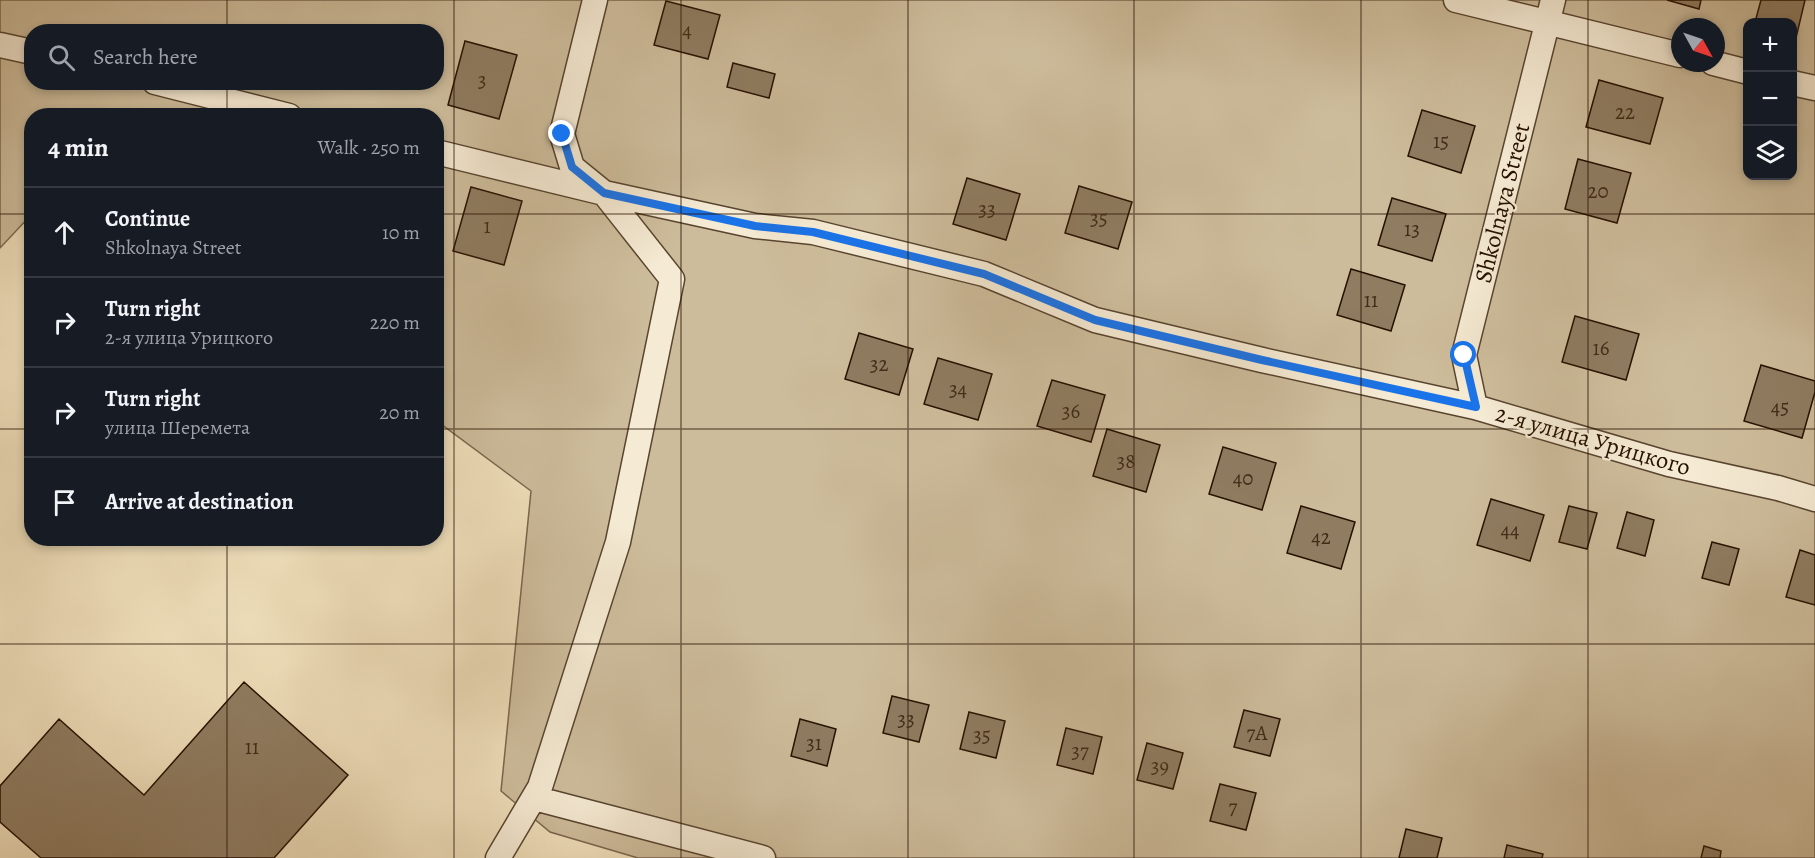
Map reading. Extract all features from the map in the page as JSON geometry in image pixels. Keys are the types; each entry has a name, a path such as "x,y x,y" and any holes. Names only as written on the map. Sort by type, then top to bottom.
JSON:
{"street":[{"path":"498,858 540,787 618,542 672,279 604,193 572,167 562,134 595,0"},
{"path":"1456,0 1550,11 1671,52"},
{"name":"Shkolnaya Street","path":"1476,407 1464,355 1550,11"},
{"path":"0,45 24,50"},
{"path":"1725,66 1743,71"},
{"path":"1797,84 1815,88"},
{"path":"187,90 257,108"},
{"name":"2-я улица Урицкого","path":"444,154 604,193 755,226 824,235 984,274 1095,320 1262,360 1476,407 1669,464 1778,488 1815,499"},
{"path":"534,798 763,858"}],"shaded area":[{"path":"0,0 1815,0 1815,858 638,858 550,832 501,791 531,491 444,426 444,108 24,108 24,222 0,248"}],"building":[{"path":"1667,0 1701,0 1699,9"},
{"path":"1761,0 1805,0 1797,34 1797,18 1756,18"},
{"path":"666,1 720,15 708,59 654,45"},
{"path":"465,41 517,55 499,119 448,105"},
{"path":"733,63 775,74 769,98 727,87"},
{"path":"1599,80 1663,98 1650,144 1586,127"},
{"path":"1422,110 1475,126 1461,173 1408,156"},
{"path":"1578,159 1631,173 1617,223 1565,209"},
{"path":"967,178 1020,194 1006,240 953,224"},
{"path":"1079,186 1132,202 1118,249 1065,233"},
{"path":"471,187 522,201 504,265 453,251"},
{"path":"1392,198 1446,214 1432,261 1378,245"},
{"path":"1351,269 1405,285 1391,331 1337,315"},
{"path":"1575,316 1639,334 1626,380 1562,362"},
{"path":"859,333 913,349 899,395 845,379"},
{"path":"938,358 992,374 978,420 924,404"},
{"path":"1761,365 1815,381 1815,392 1802,438 1744,421"},
{"path":"1052,380 1105,395 1091,442 1037,426"},
{"path":"1107,429 1160,445 1146,492 1093,476"},
{"path":"1223,447 1276,463 1262,510 1209,494"},
{"path":"1491,499 1544,515 1530,561 1477,545"},
{"path":"1301,506 1355,522 1341,569 1287,553"},
{"path":"1569,506 1597,513 1587,549 1559,542"},
{"path":"1627,512 1654,520 1645,556 1617,548"},
{"path":"1712,542 1739,549 1729,585 1702,578"},
{"path":"1800,550 1815,555 1815,605 1786,597"},
{"path":"244,682 348,775 274,858 41,858 0,822 0,786 59,719 144,795"},
{"path":"892,696 929,705 919,742 883,733"},
{"path":"1244,710 1280,719 1270,756 1234,747"},
{"path":"969,712 1005,721 996,758 960,749"},
{"path":"800,719 836,729 827,766 791,756"},
{"path":"1066,728 1102,737 1093,774 1057,765"},
{"path":"1147,743 1183,753 1173,789 1137,780"},
{"path":"1220,784 1256,793 1246,830 1210,821"},
{"path":"1406,829 1442,838 1437,858 1399,858"},
{"path":"1507,845 1543,854 1542,858 1504,858"},
{"path":"1704,846 1721,851 1720,858 1701,858"}],"route":[{"path":"562,134 572,167 604,193 755,226 813,232 984,274 1095,320 1262,360 1476,407 1464,355"}]}
